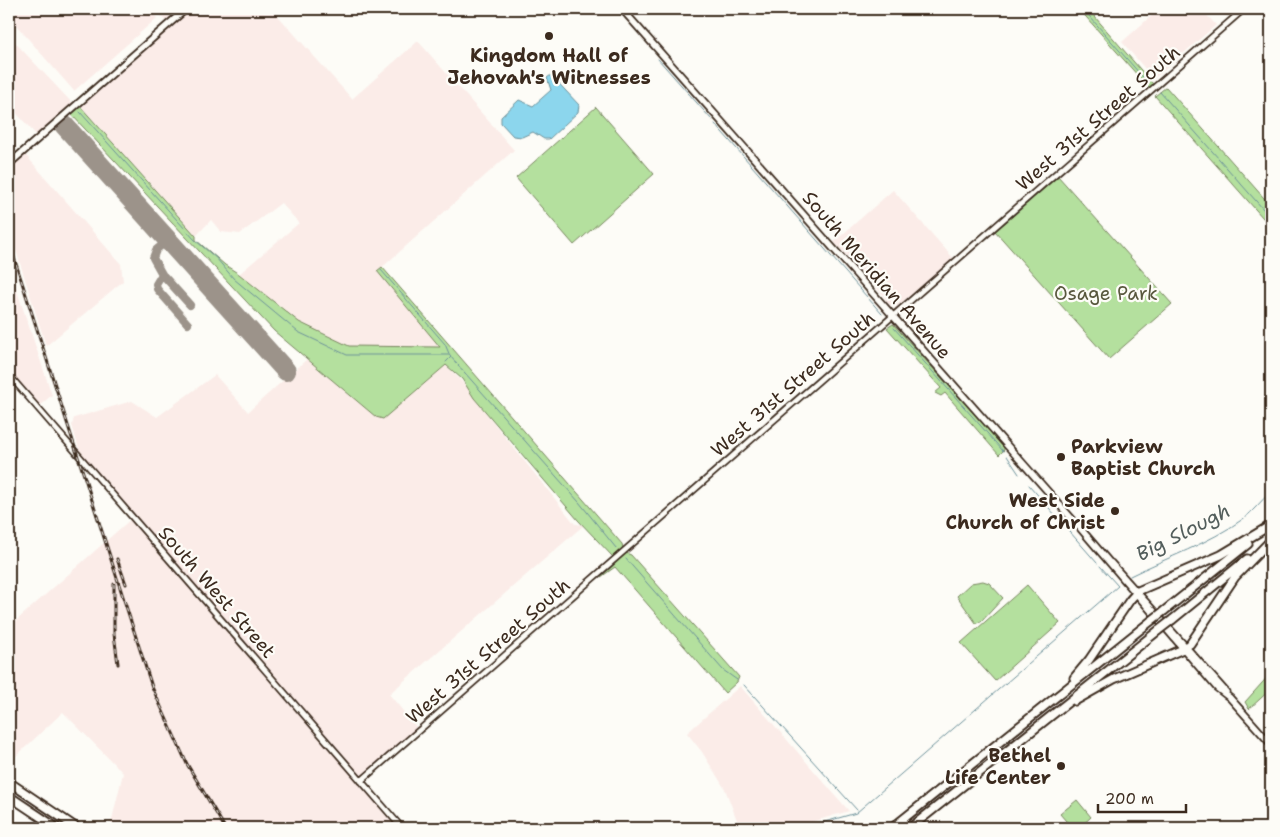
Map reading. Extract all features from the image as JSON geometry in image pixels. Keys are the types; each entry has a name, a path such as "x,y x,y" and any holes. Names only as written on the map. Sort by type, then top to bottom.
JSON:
{"highway":[{"path":"1052,700 1089,660 1137,593 1222,555 1271,525"},
{"path":"892,828 1271,525"},
{"path":"910,828 1270,540"},
{"path":"1051,716 1107,683 1185,648 1235,577 1270,540"},
{"path":"9,782 77,828"},
{"path":"9,796 57,828"}],"main road":[{"path":"9,164 186,9"},
{"name":"South Meridian Avenue","path":"622,9 1271,744"}],"street":[{"name":"West 31st Street South","path":"361,781 894,317 1244,9"},
{"name":"South West Street","path":"9,375 402,828"}],"shaded area":[{"path":"9,9 149,9 157,18 74,91 9,17"},
{"path":"155,9 272,9 352,99 418,41 514,150 378,271 441,347 349,346 299,322 239,274 299,223 281,203 240,234 221,232 211,220 196,236 78,103 168,24"},
{"path":"1159,9 1201,9 1216,25 1154,79 1122,42"},
{"path":"9,36 75,106 39,138 9,105"},
{"path":"23,152 121,264 123,281 46,346 9,228 9,164"},
{"path":"893,190 954,259 895,308 887,303 884,296 834,242"},
{"path":"9,267 52,395 37,408 9,375"},
{"path":"307,359 376,417 383,419 446,365 467,387 575,524 584,525 389,694 417,728 362,781 403,828 110,828 123,773 63,712 13,759 9,755 9,627 132,518 82,460 72,425 74,418 132,401 157,417 215,375 248,412"},
{"path":"740,686 849,811 791,828 740,828 725,789 702,752 687,733"}],"green space":[{"path":"1079,9 1088,9 1153,84 1150,87 1147,86"},
{"path":"1166,87 1271,206 1271,227 1155,96"},
{"path":"80,106 196,236 196,240 299,322 349,346 440,347 377,271 382,267 622,544 623,548 613,557 578,520 474,398 462,379 446,365 383,419 376,417 274,331 71,114"},
{"path":"596,107 654,174 574,245 516,178"},
{"name":"Osage Park","path":"1058,176 1172,304 1109,359 995,231"},
{"path":"893,324 1004,447 1004,450 999,455 945,393 941,396 935,393 941,388 887,328"},
{"path":"626,553 631,555 739,677 737,682 725,693 615,567 601,577"},
{"path":"983,581 989,583 1003,598 981,622 976,623 957,596 971,583"},
{"path":"1027,585 1060,623 995,681 961,643"},
{"path":"1271,673 1271,689 1249,709 1245,702"},
{"path":"1077,800 1091,817 1079,828 1072,828 1060,814"}],"water":[{"path":"551,75 579,105 578,112 549,139 544,139 533,132 522,137 513,136 501,123 501,117 519,100 533,106 551,90 547,78"}],"waterway":[{"path":"1083,9 1148,83"},
{"path":"658,59 712,120"},
{"path":"1160,92 1271,218"},
{"path":"80,112 195,240 216,258 234,279 298,332 347,355 450,355"},
{"path":"715,124 882,314"},
{"path":"381,270 445,344 450,356 579,502 616,548"},
{"path":"894,328 1003,451"},
{"path":"446,362 451,357"},
{"path":"1007,456 1019,474"},
{"path":"1029,485 1097,563"},
{"name":"Big Slough","path":"1130,576 1230,528 1247,516 1271,492"},
{"path":"626,559 723,670 737,680"},
{"path":"804,828 856,813 1118,586 1100,566"},
{"path":"744,685 857,810"}],"taxiway":[{"path":"168,240 156,250 153,258 162,274 190,305"},
{"path":"162,274 156,284 157,289 188,324"}],"runway":[{"path":"64,125 286,371"}],"railway":[{"path":"9,242 152,687 187,764 225,828"},
{"path":"117,559 126,584"},
{"path":"114,584 114,634 118,664"}],"place":[{"name":"Kingdom Hall of Jehovah's Witnesses","path":"549,36"},
{"name":"Parkview Baptist Church","path":"1061,457"},
{"name":"West Side Church of Christ","path":"1115,511"},
{"name":"Bethel Life Center","path":"1061,766"}]}
